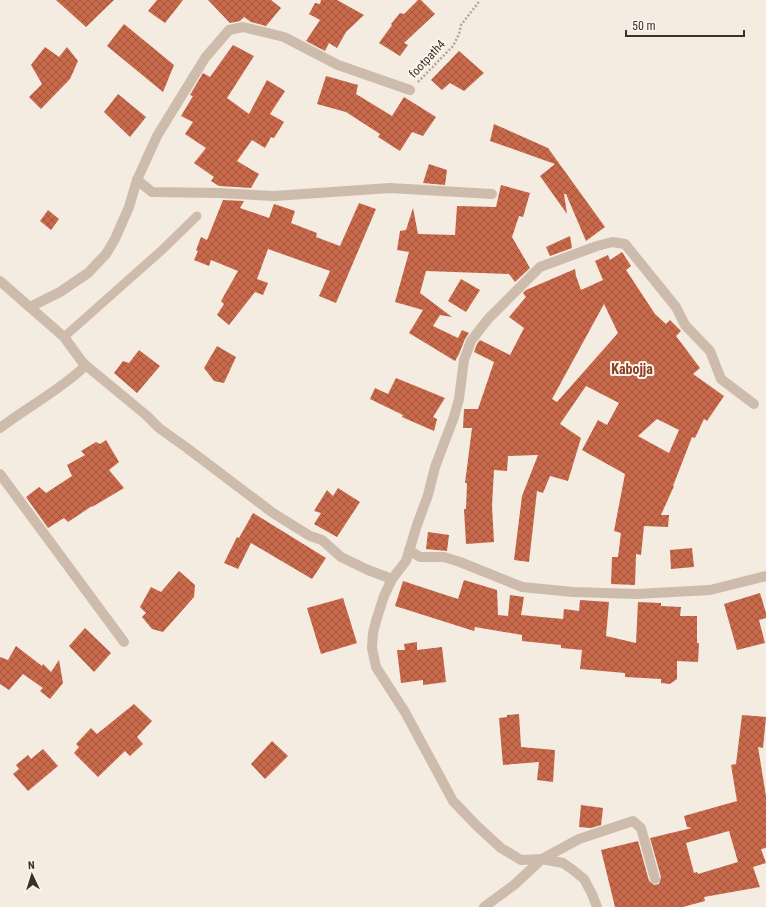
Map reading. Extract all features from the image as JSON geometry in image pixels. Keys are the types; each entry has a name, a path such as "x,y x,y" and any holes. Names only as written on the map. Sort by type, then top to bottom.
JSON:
{"street":[{"path":"30,307 60,292 88,273 106,254 115,239 129,207 137,180 157,136 205,58 229,30 243,27 284,38 338,65 410,90"},
{"path":"137,180 152,192 159,193 219,193 274,196 390,188 492,194"},
{"path":"596,907 592,894 584,879 563,863 542,859 521,860 501,848 453,801 405,712 376,667 372,648 373,633 376,621 384,596 392,579 406,561 428,495 434,467 454,417 459,399 464,360 471,341 488,319 540,268 596,246 612,242 625,244 676,306 685,326 710,351 721,379 754,404"},
{"path":"0,281 64,337 83,363 146,415 159,428 273,512 310,536 322,540 341,557 368,570 392,579"},
{"path":"0,428 37,401 69,381 84,367 83,363"},
{"path":"0,474 124,642"},
{"path":"409,550 420,557 444,557 460,562 522,587 573,592 636,594 710,590 766,576"},
{"path":"484,907 514,885 542,859 579,839 633,821 641,828 655,879"}],"lane":[{"path":"64,337 162,250 197,216"}],"path":[{"name":"footpath4","path":"410,90 453,46 459,34 461,25 478,3 478,0"}],"building":[{"path":"56,0 114,0 86,27"},
{"path":"157,0 183,0 165,23 148,11"},
{"path":"208,0 271,0 281,8 266,26 251,22 244,17 240,21 230,23"},
{"path":"321,0 337,0 364,15 346,32 337,48 329,43 325,51 306,41 320,20 309,14 315,3 320,4"},
{"path":"418,0 421,0 435,14 404,43 408,45 400,56 379,43 400,13 404,14"},
{"path":"124,24 174,65 163,92 107,46"},
{"path":"233,45 254,56 227,98 249,114 267,80 285,91 270,114 284,122 274,138 271,137 265,148 252,140 237,161 259,174 251,188 219,186 211,181 214,177 194,163 206,148 185,134 193,122 181,116 193,96 190,95 203,73 210,77"},
{"path":"45,47 59,57 67,47 78,61 70,79 41,109 29,97 42,84 31,65"},
{"path":"459,51 484,73 464,91 450,83 442,90 431,80"},
{"path":"326,76 358,85 356,94 392,116 404,97 436,117 423,136 412,132 400,151 378,137 380,134 346,112 317,104"},
{"path":"118,94 146,117 130,137 104,112"},
{"path":"494,124 548,148 605,227 586,241 566,194 564,194 567,214 540,176 555,164 490,141"},
{"path":"429,164 447,170 445,185 423,183"},
{"path":"501,185 530,193 523,217 519,216 512,237 530,268 515,282 509,274 426,271 420,293 452,317 440,315 433,326 458,338 462,330 469,333 455,361 409,333 423,310 395,302 409,252 397,250 400,231 406,230 413,208 418,234 455,235 457,206 496,207"},
{"path":"223,200 244,201 240,208 269,218 274,204 295,211 291,223 317,233 316,237 340,246 359,203 376,209 336,303 319,296 330,271 268,249 257,279 268,283 263,295 255,292 229,325 217,315 224,304 221,301 238,271 211,260 209,266 194,260 198,251 196,250 201,237 207,240"},
{"path":"48,210 59,219 51,230 40,221"},
{"path":"570,236 572,248 550,256 546,247"},
{"path":"622,252 631,266 626,270 655,314 666,324 670,320 681,331 676,336 700,368 693,374 724,396 707,421 704,419 695,438 692,437 674,486 661,515 669,515 668,527 644,526 641,555 636,554 635,585 611,584 612,557 618,557 621,533 614,531 625,474 582,450 598,420 607,425 619,403 586,386 560,424 581,438 568,481 550,476 543,493 537,491 529,562 514,560 522,496 538,455 508,456 507,471 494,470 492,506 494,542 466,544 464,509 466,509 467,483 465,483 472,428 463,428 464,409 478,409 494,362 474,352 477,344 480,340 510,355 524,328 509,317 526,297 523,293 526,290 575,269 581,290 603,280 595,261 608,255 610,260","holes":["604,304 618,333 557,402 552,399","657,419 679,430 669,453 638,436"]},
{"path":"461,279 480,290 466,312 448,301"},
{"path":"217,346 236,357 224,383 214,381 204,368"},
{"path":"139,350 160,366 137,393 114,373 123,361 129,363"},
{"path":"396,378 445,398 433,417 437,419 434,431 402,417 403,415 370,399 375,388 388,394"},
{"path":"106,440 119,462 109,470 124,488 92,506 68,522 64,518 48,528 26,497 39,487 46,493 72,476 67,465 85,455 81,451 96,442 100,444"},
{"path":"338,488 360,502 337,537 314,524 321,513 314,511 327,490 333,496"},
{"path":"253,513 326,558 312,579 251,543 238,569 224,563 237,537 239,538"},
{"path":"428,532 449,535 447,551 426,549"},
{"path":"692,548 694,567 671,569 670,550"},
{"path":"179,571 195,585 194,597 163,632 152,629 142,617 146,613 140,607 151,587 161,592"},
{"path":"464,580 497,590 498,615 508,616 510,595 524,597 521,615 563,619 564,609 579,611 580,600 609,602 606,636 636,643 638,602 661,603 661,606 681,607 680,616 697,616 697,643 699,643 698,662 677,661 677,679 670,684 661,683 661,679 625,677 625,673 580,669 582,650 561,648 561,645 522,641 522,635 475,627 474,631 395,606 403,581 458,599"},
{"path":"760,593 766,613 766,618 759,620 765,643 737,650 724,604"},
{"path":"343,598 357,643 321,654 307,608"},
{"path":"85,628 111,653 94,672 69,646"},
{"path":"417,642 417,650 442,647 446,682 423,685 423,680 401,683 397,650 405,650 404,644"},
{"path":"16,646 42,666 43,664 51,672 59,660 63,683 50,699 40,691 43,688 23,674 9,690 0,684 0,657 8,660"},
{"path":"134,704 152,721 137,737 143,744 130,756 125,751 98,777 74,753 79,747 76,744 91,728 97,734"},
{"path":"519,714 521,747 555,750 553,782 537,780 539,762 503,765 499,718 507,717 507,715"},
{"path":"742,715 766,717 763,748 758,747 766,796 766,848 761,849 766,863 753,867 760,887 704,897 705,901 683,907 615,907 601,850 638,841 649,881 654,885 659,884 661,877 650,838 692,828 687,827 684,816 737,801 731,765 736,764","holes":["729,831 738,862 698,874 697,872 694,873 686,843"]},
{"path":"272,741 288,756 265,779 251,764"},
{"path":"43,749 58,766 28,791 13,774 19,769 16,765 28,755 31,759"},
{"path":"581,805 603,808 601,825 591,828 579,827"}],"district":[{"name":"Kabojja","path":"632,369"}]}
